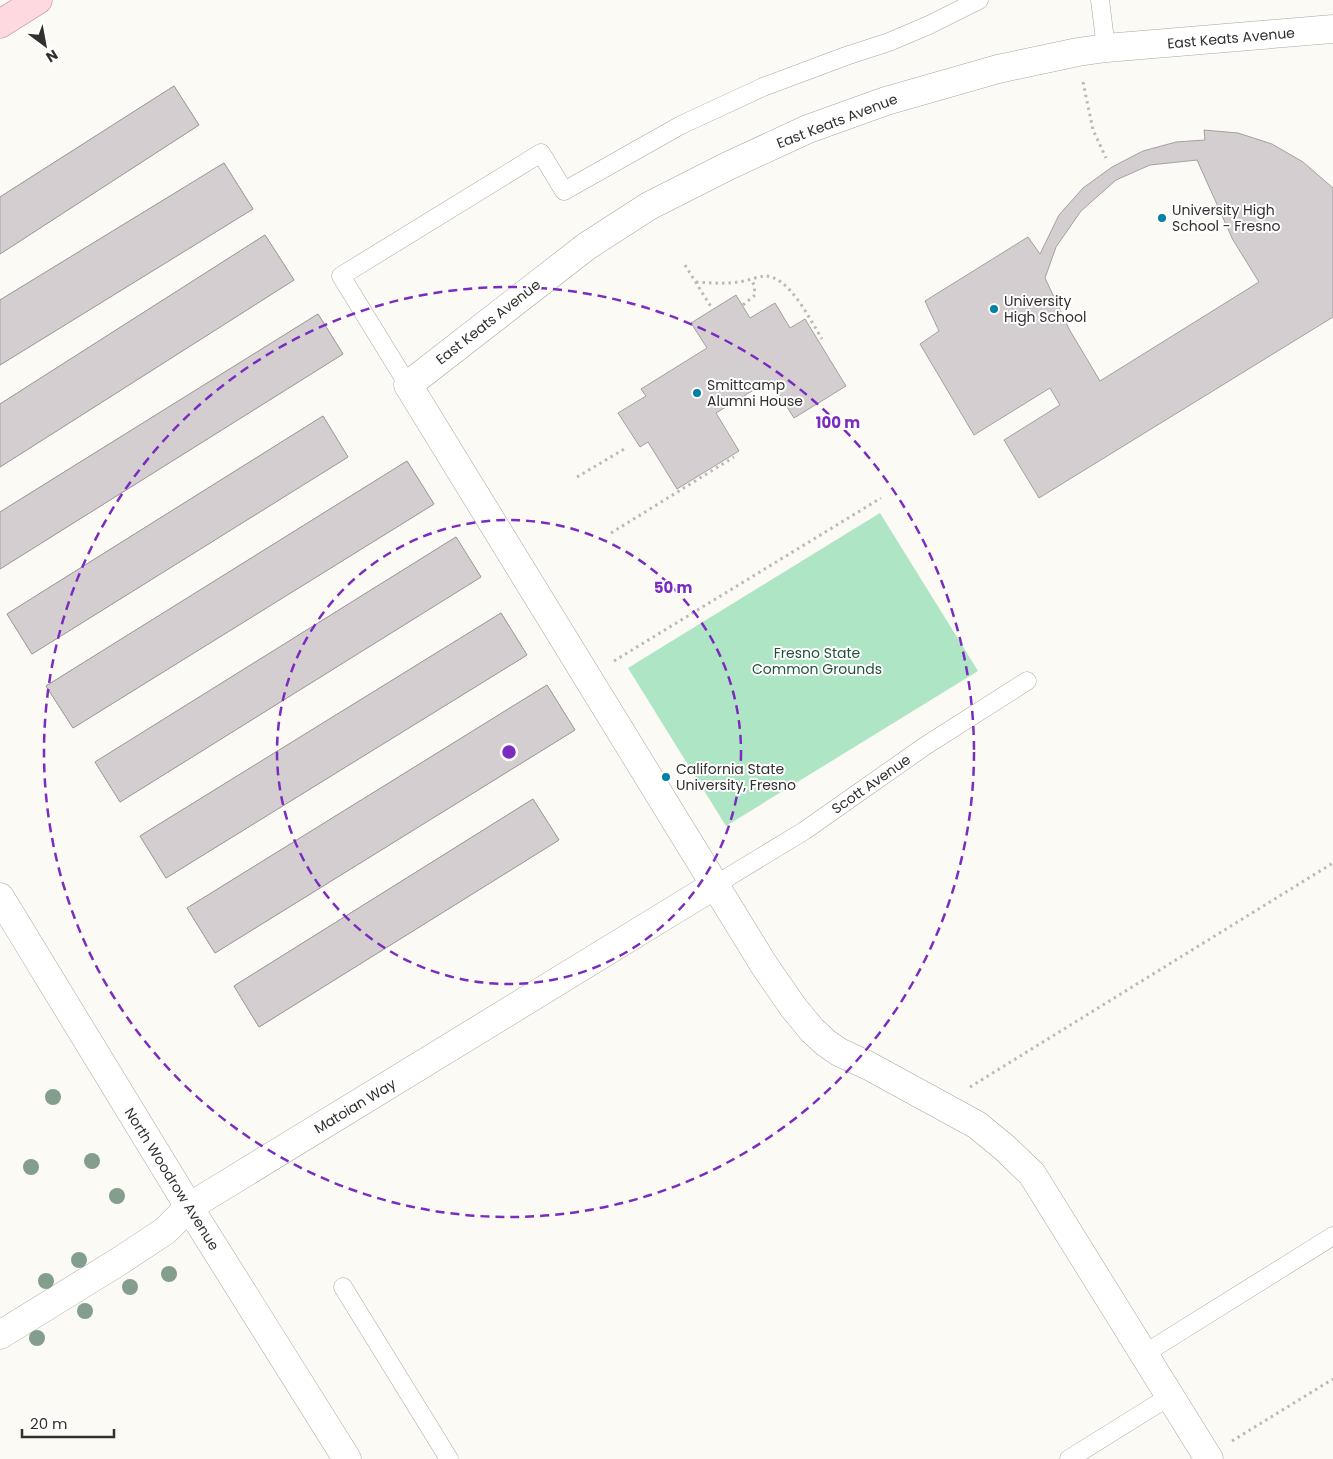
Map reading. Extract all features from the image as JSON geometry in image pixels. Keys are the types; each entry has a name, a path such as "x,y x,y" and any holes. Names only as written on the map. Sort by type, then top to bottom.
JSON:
{"main road":[{"path":"0,24 38,0"}],"street":[{"name":"East Keats Avenue","path":"408,385 587,246 649,206 728,166 808,129 886,101 998,70 1078,52 1333,29"},
{"path":"408,385 764,965 793,1007 812,1030 826,1043 977,1125 1032,1174 1170,1396 1218,1452"},
{"name":"Matoian Way","path":"0,1335 165,1231 189,1207 715,885"},
{"name":"North Woodrow Avenue","path":"0,897 189,1207 346,1459"}],"lane":[{"path":"408,385 341,276 541,153 564,191 681,125 754,91 846,56 889,42 929,25 979,0"},
{"path":"1100,0 1106,48"},
{"name":"Scott Avenue","path":"715,885 804,831 925,746 1027,681"},
{"path":"1144,1354 1333,1236"},
{"path":"343,1287 449,1459"},
{"path":"1069,1459 1170,1396"}],"path":[{"path":"1083,81 1093,130 1106,158"},
{"path":"685,265 713,310"},
{"path":"696,282 725,284 766,276 778,279 790,288 822,339"},
{"path":"743,305 755,295 751,279"},
{"path":"576,477 626,448"},
{"path":"611,533 734,457"},
{"path":"614,660 881,498"},
{"path":"967,1088 1333,863"},
{"path":"1218,1452 1333,1379"}],"green space":[{"name":"Fresno State Common Grounds","path":"880,513 978,671 726,826 628,668"}],"building":[{"path":"174,86 199,125 0,254 0,197"},
{"path":"174,86 199,125 0,254 0,197"},
{"name":"University High School","path":"1204,130 1238,133 1272,144 1303,162 1333,188 1333,317 1039,498 1004,440 1060,405 1050,388 974,435 920,344 939,331 925,301 1028,237 1040,254 1059,215 1083,188 1112,167 1143,151 1176,142 1205,140","holes":["1197,160 1233,240 1259,282 1100,381 1069,329 1045,278 1056,247 1081,211 1116,180 1150,165"]},
{"path":"224,163 253,209 0,365 0,300"},
{"path":"224,163 253,209 0,365 0,300"},
{"path":"265,235 294,280 0,467 0,404"},
{"path":"265,235 294,280 0,467 0,404"},
{"name":"Smittcamp Alumni House","path":"736,295 750,318 775,303 790,328 805,319 846,386 794,418 770,380 716,413 739,451 677,489 648,442 640,447 618,413 646,396 641,389 707,348 691,323"},
{"path":"318,314 343,354 0,569 0,512"},
{"path":"318,314 343,354 0,569 0,512"},
{"path":"323,416 348,457 32,654 7,614"},
{"path":"323,416 348,457 32,654 7,614"},
{"path":"407,461 434,504 73,728 46,686"},
{"path":"407,461 434,504 73,728 46,686"},
{"path":"456,537 481,577 120,802 95,762"},
{"path":"456,537 481,577 120,802 95,762"},
{"path":"501,613 527,655 166,878 140,836"},
{"path":"501,613 527,655 166,878 140,836"},
{"path":"547,685 575,730 215,953 187,908"},
{"path":"547,685 575,730 215,953 187,908"},
{"path":"533,799 559,840 259,1027 234,986"},
{"path":"533,799 559,840 259,1027 234,986"}],"place":[{"name":"University High School - Fresno","path":"1162,218"},
{"name":"University High School","path":"994,309"},
{"name":"Smittcamp Alumni House","path":"697,393"},
{"name":"California State University, Fresno","path":"666,777"}]}
